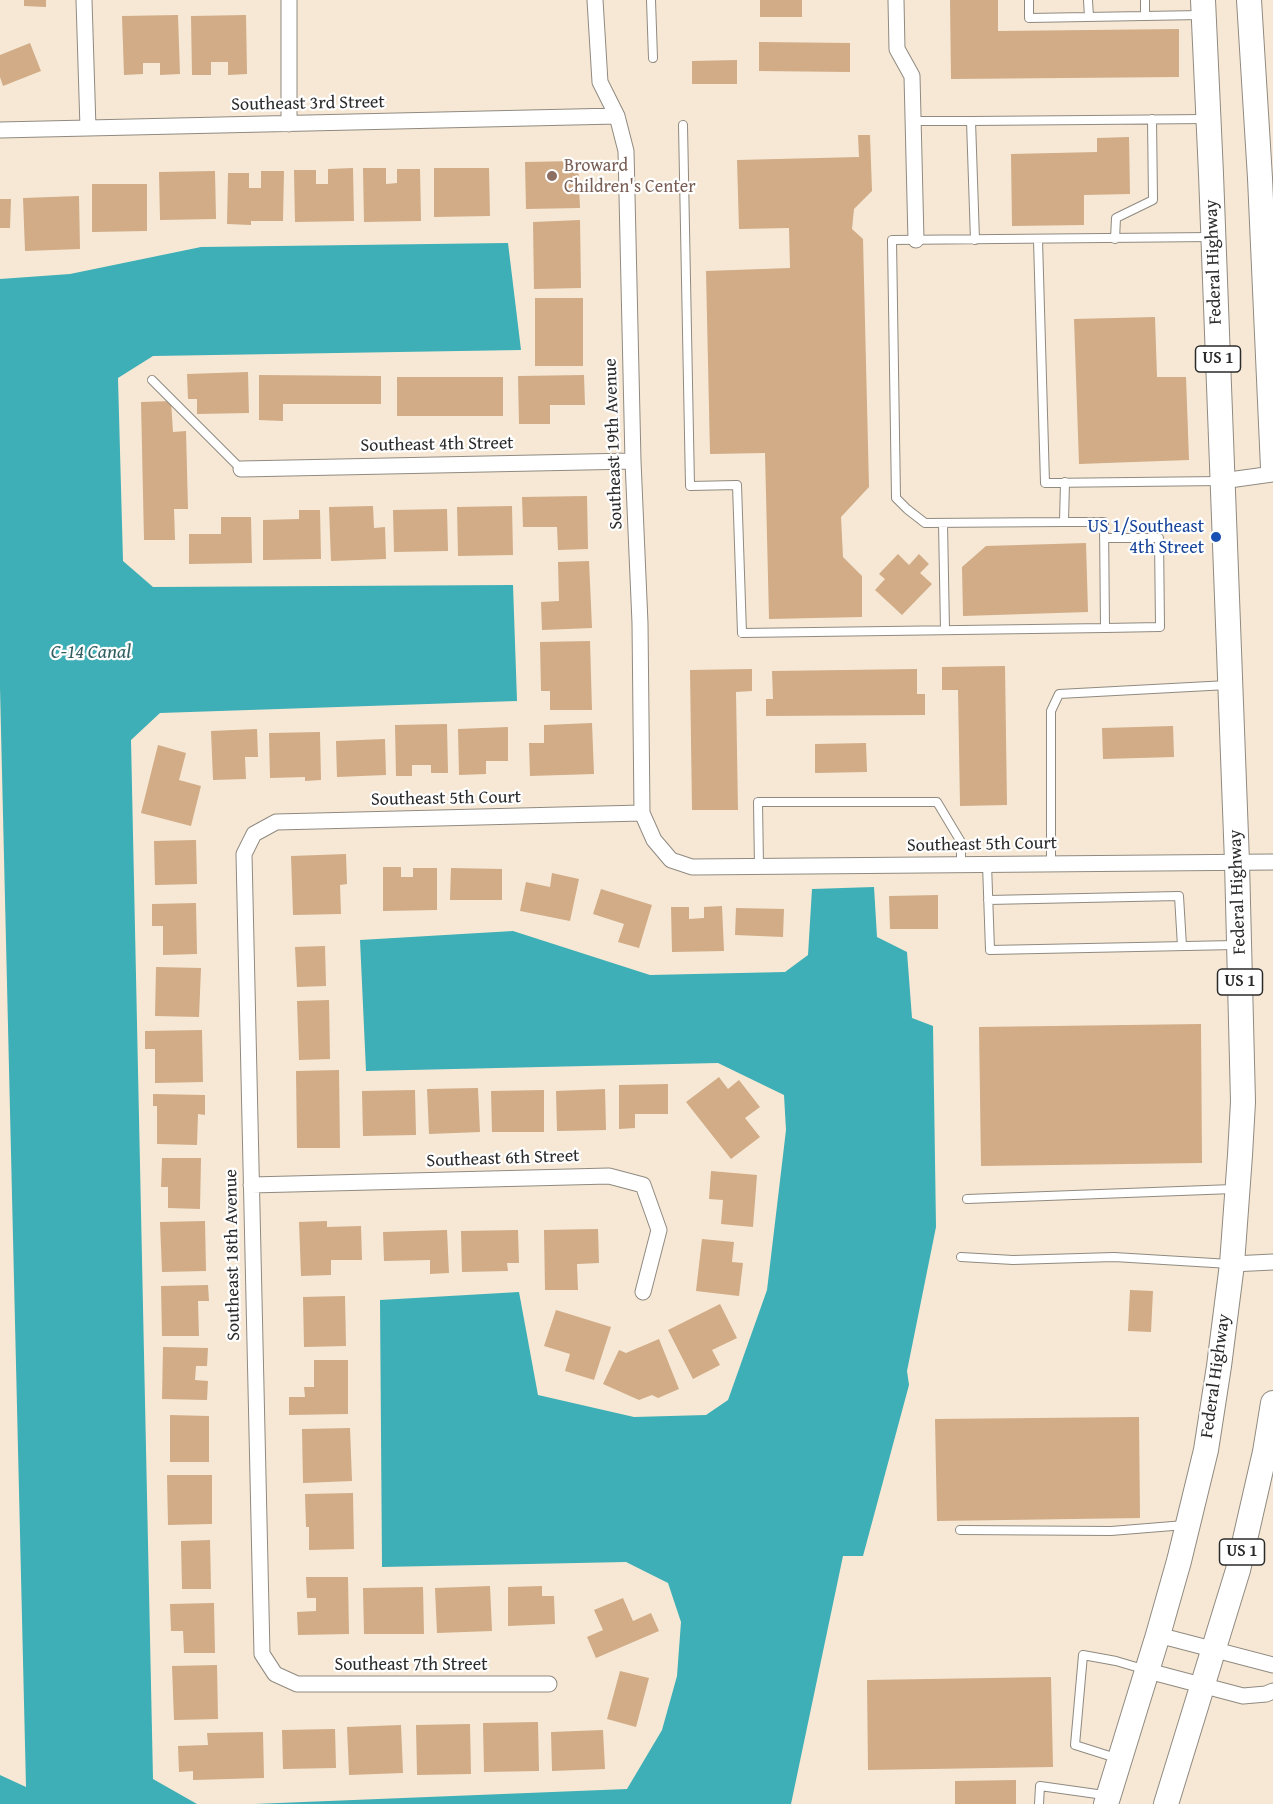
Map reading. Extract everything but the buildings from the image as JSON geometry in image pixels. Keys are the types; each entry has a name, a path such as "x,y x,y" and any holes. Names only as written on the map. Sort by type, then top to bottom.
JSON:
{"main road":[{"path":"1249,0 1263,165 1273,468"},
{"name":"Federal Highway","path":"1108,1800 1148,1671 1206,1450 1232,1264 1243,1102 1237,862 1203,8"},
{"name":"US 1","path":"1166,1804 1238,1570 1265,1452 1273,1403"}],"street":[{"path":"84,0 88,128"},
{"path":"289,0 289,124"},
{"name":"Southeast 19th Avenue","path":"595,0 600,82 616,116 626,151 633,461 640,623 642,813 654,840 671,860 692,867"},
{"path":"896,0 897,49 912,76 916,240"},
{"name":"Southeast 3rd Street","path":"0,130 616,116"},
{"name":"Southeast 4th Street","path":"242,469 633,461"},
{"path":"1222,481 1273,474"},
{"name":"Southeast 5th Court","path":"254,834 276,822 642,813"},
{"name":"Southeast 18th Avenue","path":"254,834 244,854 262,1654 275,1674"},
{"name":"Southeast 5th Court","path":"692,867 1273,862"},
{"name":"Southeast 6th Street","path":"251,1185 609,1176 643,1185 659,1230 643,1292"},
{"path":"1232,1264 1273,1262"},
{"path":"1158,1635 1273,1665"},
{"path":"1148,1671 1243,1696 1266,1694 1273,1691"},
{"name":"Southeast 7th Street","path":"275,1674 297,1684 549,1684"}],"lane":[{"path":"651,0 652,58"},
{"path":"1029,0 1029,18 1146,16 1203,8"},
{"path":"1088,0 1089,17"},
{"path":"1145,0 1146,16"},
{"path":"1115,239 1116,218 1153,200 1152,119"},
{"path":"913,121 1208,119"},
{"path":"971,121 975,240"},
{"path":"683,125 690,486 737,485 742,633 1160,627 1160,538 1104,538"},
{"path":"1105,628 1104,522 925,523 896,498 892,240 1213,237"},
{"path":"1038,240 1046,483 1222,481"},
{"path":"152,380 242,469"},
{"path":"1064,522 1065,482"},
{"path":"943,523 945,630"},
{"path":"1051,864 1051,711 1059,694 1230,685"},
{"path":"759,867 758,802 937,802 961,842 961,864"},
{"path":"987,864 990,950 1239,944"},
{"path":"988,900 1179,896 1182,946"},
{"path":"968,1199 1238,1189"},
{"path":"961,1257 1013,1260 1114,1257 1232,1264"},
{"path":"960,1530 1111,1531 1187,1525"},
{"path":"1120,1760 1075,1745 1083,1655 1116,1661 1148,1671"},
{"path":"1038,1804 1040,1786 1108,1800"}],"water":[{"name":"C-14 Canal","path":"508,243 521,350 153,356 118,378 123,561 153,587 513,585 517,701 160,713 131,740 153,1779 197,1804 0,1804 0,1775 26,1787 0,688 0,279 70,274 201,247"},
{"path":"874,887 877,937 907,952 912,1018 933,1026 936,1227 907,1371 909,1385 863,1556 843,1556 791,1804 254,1804 627,1789 662,1730 677,1676 681,1622 668,1583 626,1562 382,1567 380,1300 519,1292 538,1395 634,1417 706,1415 728,1400 767,1290 786,1130 784,1095 718,1063 366,1071 360,940 513,931 650,975 785,972 808,955 812,889"}],"place":[{"name":"Broward Children's Center","path":"552,176"},
{"name":"US 1/Southeast 4th Street","path":"1216,537"}]}
